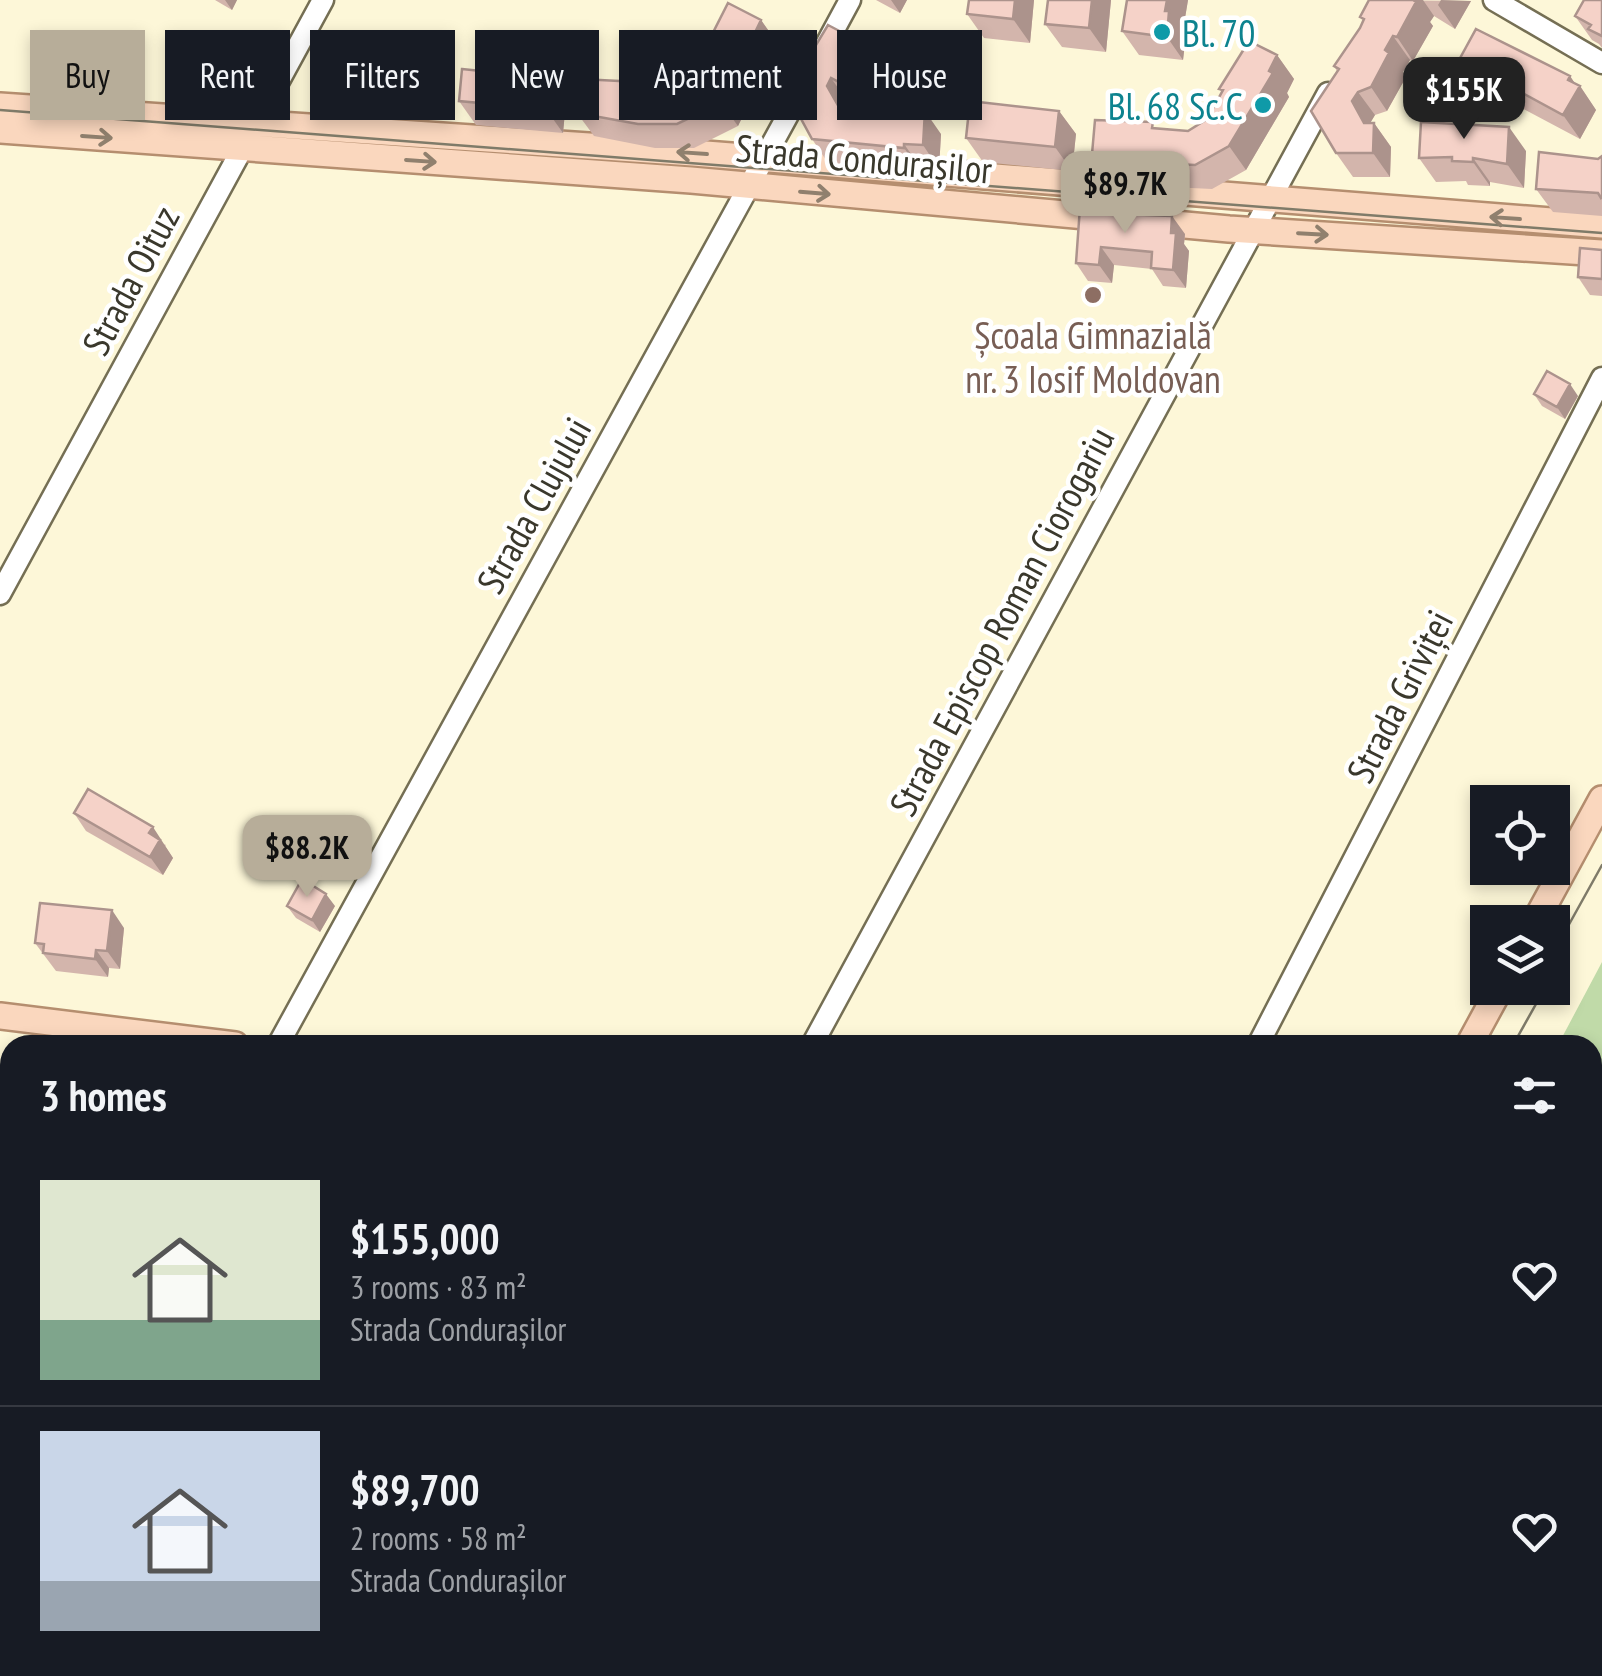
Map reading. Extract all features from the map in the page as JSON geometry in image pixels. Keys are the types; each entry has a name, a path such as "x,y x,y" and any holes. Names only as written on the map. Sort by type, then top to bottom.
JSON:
{"main road":[{"name":"Strada Condurașilor","path":"0,106 247,136 748,186 1252,230 1602,252"},
{"name":"Strada Condurașilor","path":"0,130 247,136 763,160 1602,225"},
{"path":"1544,905 1602,798"},
{"path":"1474,1035 1491,1005"},
{"path":"0,1016 154,1035"}],"street":[{"name":"Strada Oituz","path":"0,594 323,0"},
{"name":"Strada Clujului","path":"283,1035 850,0"},
{"path":"1494,0 1602,63"},
{"name":"Strada Episcop Roman Ciorogariu","path":"817,1035 1338,75"},
{"name":"Strada Griviței","path":"1263,1035 1602,378"}],"green space":[{"path":"1602,962 1602,1035 1563,1035"}],"building":[{"path":"969,0 1015,0 1013,19 967,14"},
{"path":"1048,0 1092,0 1089,28 1045,24"},
{"path":"1127,0 1167,0 1167,37 1122,31"},
{"path":"1369,0 1416,2 1397,37 1393,36 1385,50 1389,53 1371,87 1358,92 1352,101 1364,123 1374,123 1373,153 1336,153 1311,111 1339,69 1334,66 1360,28 1364,19 1360,17"},
{"path":"1584,0 1602,0 1602,36 1575,16"},
{"path":"728,3 761,20 756,30 714,30"},
{"path":"828,25 837,30 837,81 831,78 827,86 837,104 837,120 924,120 923,145 904,144 904,148 812,139 802,120 817,120 817,43"},
{"path":"1476,29 1570,76 1568,80 1580,86 1563,115 1502,82 1499,86 1459,60"},
{"path":"1249,41 1277,55 1269,71 1273,73 1229,146 1195,165 1112,161 1113,156 1092,154 1095,120 1153,122 1152,128 1188,131 1207,119 1223,90 1219,89"},
{"path":"462,69 475,70 475,102 459,101"},
{"path":"599,80 619,81 619,120 685,120 677,124 638,124 599,117"},
{"path":"982,102 1059,111 1055,147 966,138 968,120 982,120"},
{"path":"1421,122 1509,127 1507,164 1473,158 1473,162 1452,161 1452,157 1419,158"},
{"path":"1539,152 1598,159 1602,156 1602,197 1598,193 1536,189"},
{"path":"1080,207 1116,210 1116,214 1172,216 1171,233 1176,233 1173,270 1151,268 1152,252 1101,247 1099,265 1076,263"},
{"path":"1580,248 1602,250 1602,279 1578,277"},
{"path":"1547,371 1570,384 1557,407 1534,394"},
{"path":"88,789 153,827 149,833 160,840 150,857 74,813"},
{"path":"302,879 326,894 312,920 287,906"},
{"path":"40,903 112,910 107,951 96,950 95,959 43,953 44,944 35,943"}],"tram line":[{"path":"0,110 1602,233"},
{"path":"1570,923 1602,865"},
{"path":"1519,1035 1535,1005"}],"place":[{"name":"Bl. 70","path":"1162,32"},
{"name":"Bl. 68 Sc.C","path":"1263,105"},
{"name":"Școala Gimnazială nr. 3 Iosif Moldovan","path":"1093,295"}]}
